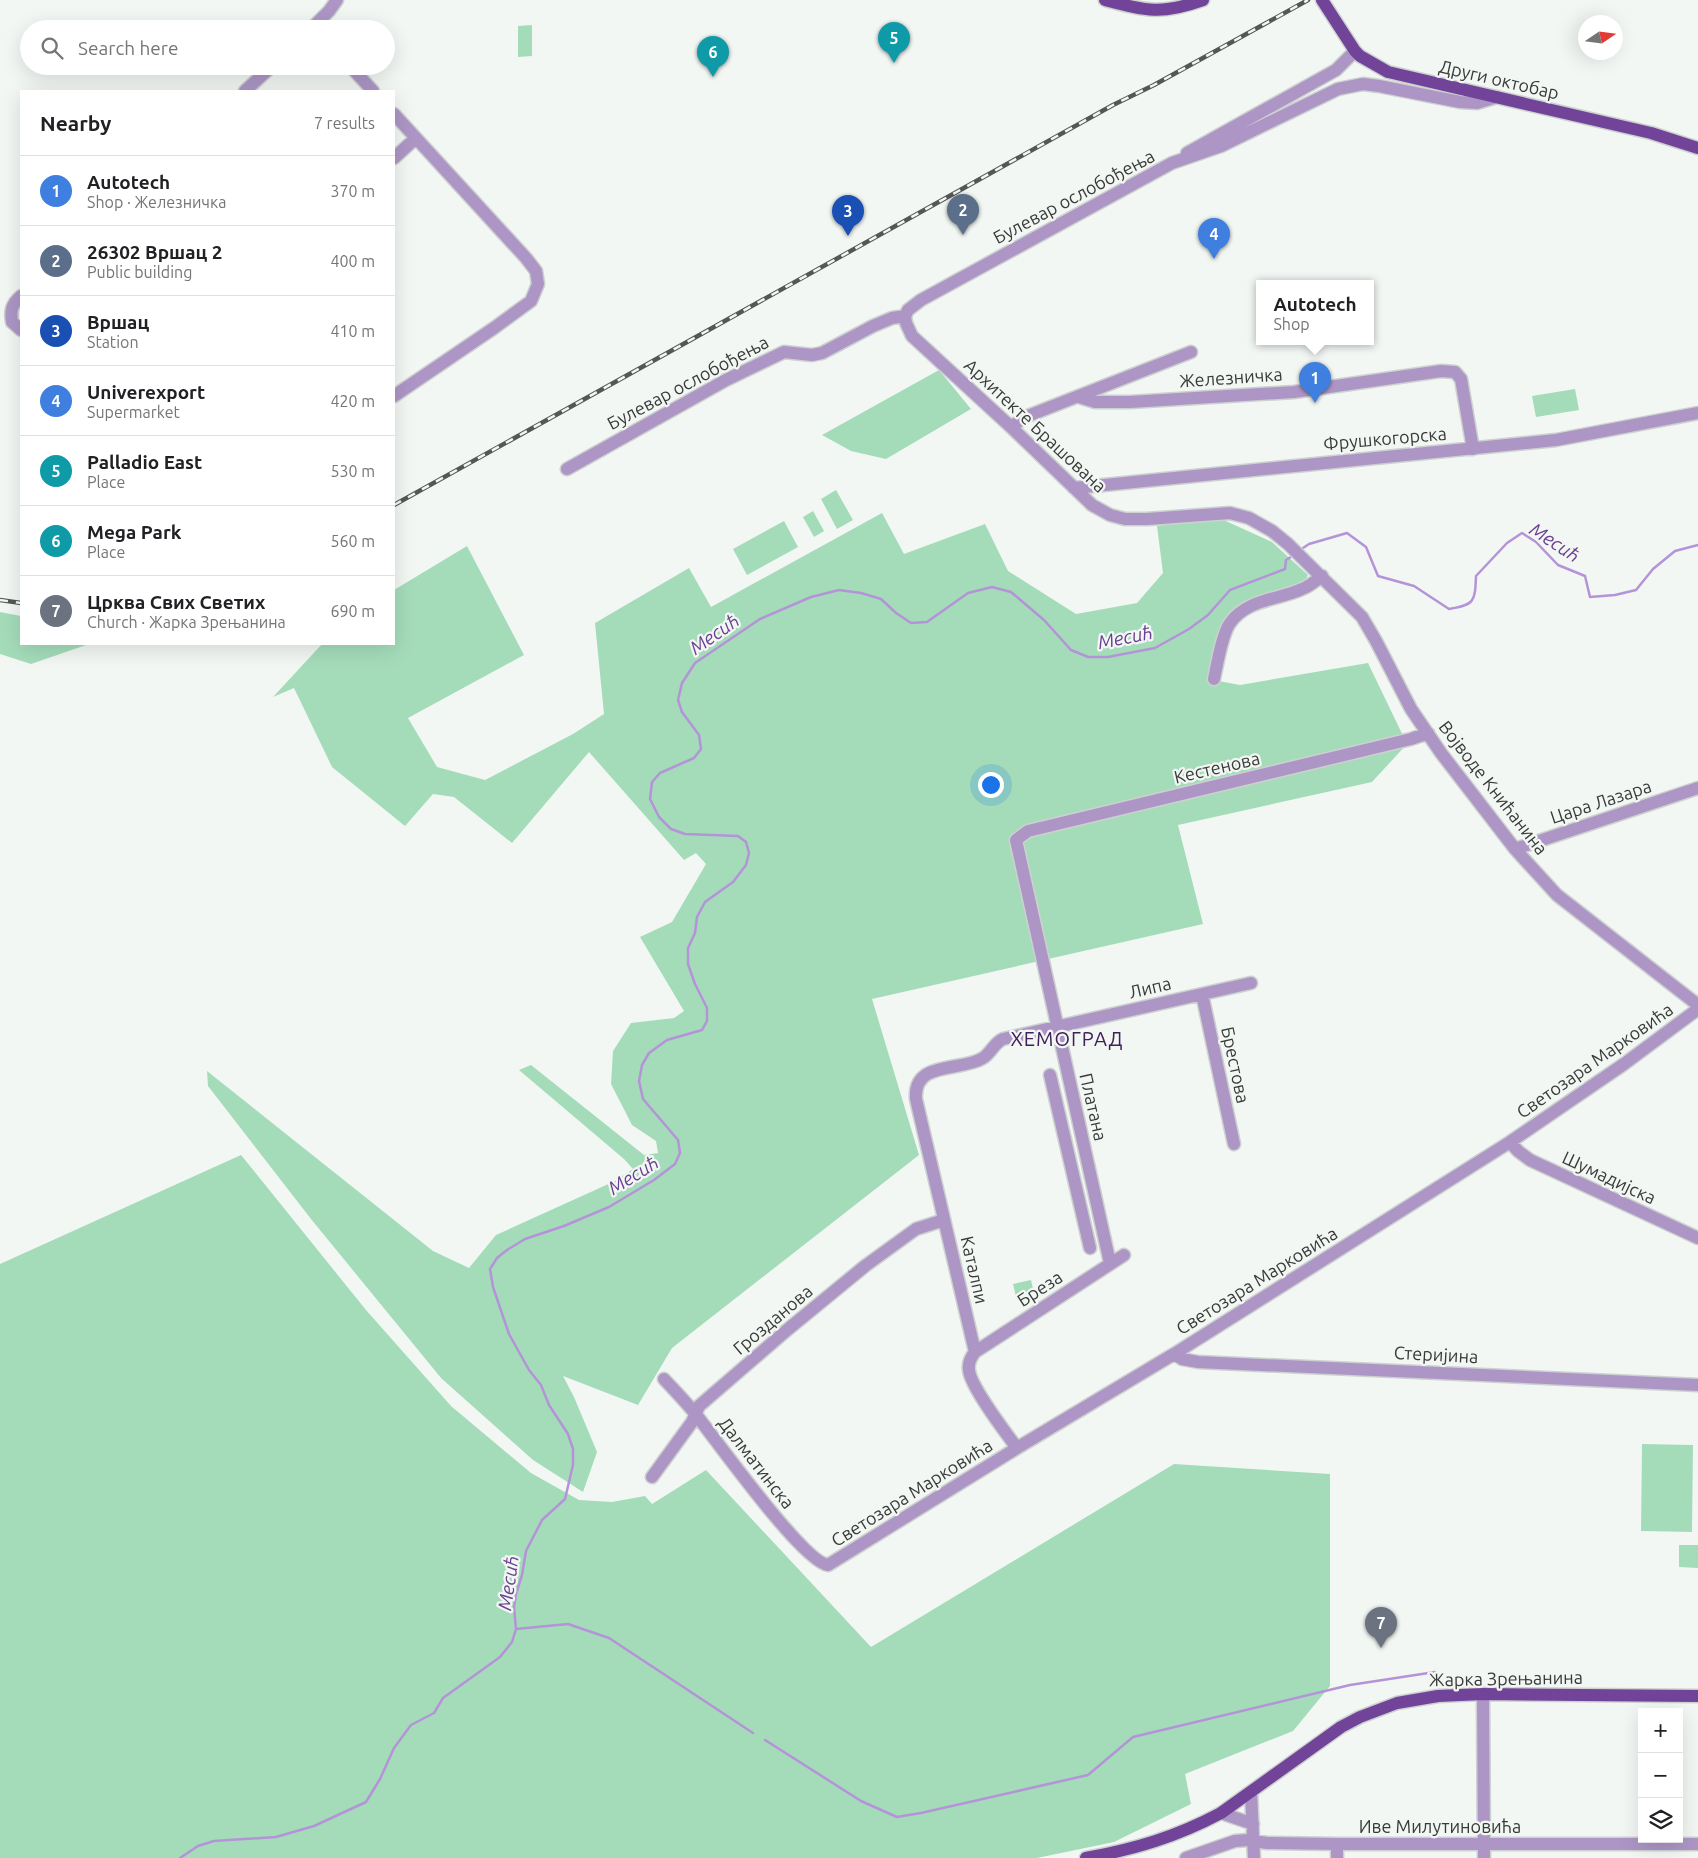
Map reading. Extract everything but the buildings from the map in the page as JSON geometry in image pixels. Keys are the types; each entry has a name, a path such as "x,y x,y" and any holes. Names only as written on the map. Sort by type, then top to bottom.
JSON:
{"main road":[{"path":"1105,0 1144,10 1180,8 1202,0"},
{"name":"Други октобар","path":"1322,0 1355,51 1360,56 1388,72 1652,133 1698,148"},
{"name":"Жарка Зрењанина","path":"1086,1858 1118,1852 1184,1832 1221,1813 1322,1739 1360,1717 1391,1705 1417,1699 1483,1694 1698,1696"}],"street":[{"path":"321,20 337,0"},
{"name":"Булевар ослобођења","path":"567,470 726,380 784,352 812,355 822,352 881,322 905,316 908,310 921,300 1172,163 1198,145 1336,70 1355,51"},
{"path":"245,90 262,75"},
{"path":"358,75 372,90"},
{"name":"Булевар ослобођења","path":"1172,163 1238,138 1325,94 1350,86 1363,84 1379,86 1460,102 1478,103 1497,97"},
{"path":"395,115 526,258 536,271 538,284 531,301 395,395"},
{"path":"1224,131 1238,138"},
{"name":"Булевар ослобођења","path":"1205,152 1224,131"},
{"path":"395,157 416,138"},
{"path":"20,297 13,303 11,313 12,322 20,329"},
{"name":"Архитекте Брашована","path":"905,316 912,336 1092,505 1118,517 1147,519 1230,512 1249,518 1272,531 1301,557"},
{"path":"1011,427 1025,417 1191,352"},
{"name":"Железничка","path":"1079,397 1095,402 1130,402 1275,393 1426,372 1449,371 1455,372 1461,379 1473,449"},
{"name":"Фрушкогорска","path":"1074,488 1556,440 1698,413"},
{"name":"Војводе Книћанина","path":"1301,557 1362,617 1402,692 1428,733 1515,849 1557,895 1698,1005"},
{"path":"1214,679 1229,624 1238,614 1269,599 1301,590 1322,576"},
{"name":"Кестенова","path":"1016,840 1028,831 1411,739 1428,733"},
{"name":"Цара Лазара","path":"1515,849 1698,788"},
{"name":"Платана","path":"1016,840 1110,1263"},
{"name":"Липа","path":"916,1087 929,1073 983,1058 995,1044 1003,1039 1251,983"},
{"name":"Брестова","path":"1202,994 1234,1144"},
{"name":"Светозара Марковића","path":"824,1565 832,1563 1017,1448 1174,1354 1510,1142 1624,1064 1698,1010"},
{"path":"1050,1075 1090,1248"},
{"name":"Каталпи","path":"916,1087 916,1099 975,1352 971,1357 968,1369 973,1383 1017,1448"},
{"name":"Шумадијска","path":"1510,1142 1530,1160 1698,1238"},
{"path":"1077,1192 1094,1188"},
{"name":"Грозданова","path":"652,1477 700,1406 787,1330 865,1266 916,1229 944,1220"},
{"name":"Бреза","path":"975,1352 1124,1255"},
{"name":"Стеријина","path":"1174,1354 1182,1359 1198,1362 1698,1385"},
{"name":"Далматинска","path":"664,1379 696,1414 773,1515 817,1561 824,1565"},
{"path":"1483,1694 1484,1858"},
{"path":"1251,1792 1254,1858"},
{"path":"1221,1813 1253,1824"},
{"name":"Иве Милутиновића","path":"1186,1858 1235,1841 1254,1840 1337,1844 1698,1844"},
{"path":"1337,1844 1337,1858"}],"green space":[{"path":"532,25 532,56 518,57 518,26"},
{"path":"939,370 971,409 886,459 851,451 822,435"},
{"path":"1575,389 1579,410 1536,417 1532,396"},
{"path":"836,490 853,520 837,529 821,499"},
{"path":"813,511 824,531 814,537 803,517"},
{"path":"882,513 904,554 985,524 1008,571 1076,614 1137,603 1163,573 1157,526 1217,517 1272,542 1308,575 1303,585 1246,604 1208,679 1240,685 1368,663 1407,744 1372,782 1178,825 1203,924 872,999 919,1155 672,1348 638,1405 563,1376 597,1452 583,1492 533,1460 441,1378 311,1219 208,1086 207,1071 433,1251 469,1268 496,1235 615,1181 633,1169 624,1159 519,1070 531,1065 644,1155 658,1153 656,1141 632,1125 611,1084 613,1051 631,1023 674,1018 684,1011 640,937 672,922 706,864 696,853 684,860 589,752 512,843 454,797 433,794 405,826 332,767 294,688 273,697 321,645 395,645 395,589 467,546 524,655 408,718 437,767 485,780 573,734 604,714 595,623 689,568 711,607"},
{"path":"784,521 798,547 747,575 733,549"},
{"path":"0,612 20,616 20,645 86,645 31,664 0,654"},
{"path":"241,1155 366,1310 451,1406 531,1473 579,1500 612,1502 645,1496 652,1504 706,1470 871,1647 1174,1464 1330,1474 1330,1686 1293,1731 1185,1774 1191,1804 1114,1842 1037,1858 0,1858 0,1264"},
{"path":"1031,1280 1034,1293 1016,1297 1013,1284"},
{"path":"1642,1444 1693,1445 1692,1532 1641,1531"},
{"path":"1679,1545 1698,1545 1698,1568 1679,1567"}],"waterway":[{"name":"Месић","path":"1300,550 1309,544 1347,533 1366,547 1378,576 1414,586 1449,609 1464,606 1472,600 1476,576 1507,543 1522,533 1536,542 1558,565 1585,576 1590,597 1615,595 1636,590 1653,569 1675,551 1698,545"},
{"name":"Месић","path":"180,1858 198,1846 214,1841 276,1837 314,1826 366,1802 380,1779 394,1748 411,1725 434,1713 443,1698 500,1657 512,1642 516,1629 514,1607 526,1551 542,1520 565,1499 573,1465 573,1449 568,1434 549,1405 541,1385 529,1370 509,1334 493,1287 490,1269 497,1258 525,1239 564,1226 609,1207 654,1180 675,1164 680,1153 678,1140 643,1099 639,1081 642,1065 649,1053 667,1040 702,1030 707,1021 707,1008 695,984 688,964 688,948 695,933 697,917 705,902 733,882 746,865 749,853 746,842 738,836 685,834 671,829 659,817 650,799 652,782 660,773 694,758 701,749 699,735 682,712 678,700 682,683 695,663 760,619 811,597 839,590 861,593 881,599 896,613 911,623 927,622 968,593 992,587 1011,592 1044,620 1071,650 1088,657 1108,657 1155,648 1189,629 1208,615 1230,590 1285,569 1286,560 1294,555"},
{"path":"516,1629 568,1624 609,1638 753,1733"},
{"path":"765,1740 861,1801 897,1817 1088,1775 1133,1737 1350,1685 1435,1672"}],"railway":[{"path":"395,504 1113,105 1154,85 1308,0"},
{"path":"0,600 20,603"}],"place":[{"name":"Palladio East","path":"894,63"},
{"name":"Mega Park","path":"713,77"},
{"name":"26302 Вршац 2","path":"963,235"},
{"name":"Вршац","path":"848,236"},
{"name":"Univerexport","path":"1214,259"},
{"name":"Autotech","path":"1315,403"},
{"name":"Црква Свих Светих","path":"1381,1648"}],"district":[{"name":"ХЕМОГРАД","path":"1067,1039"}]}
